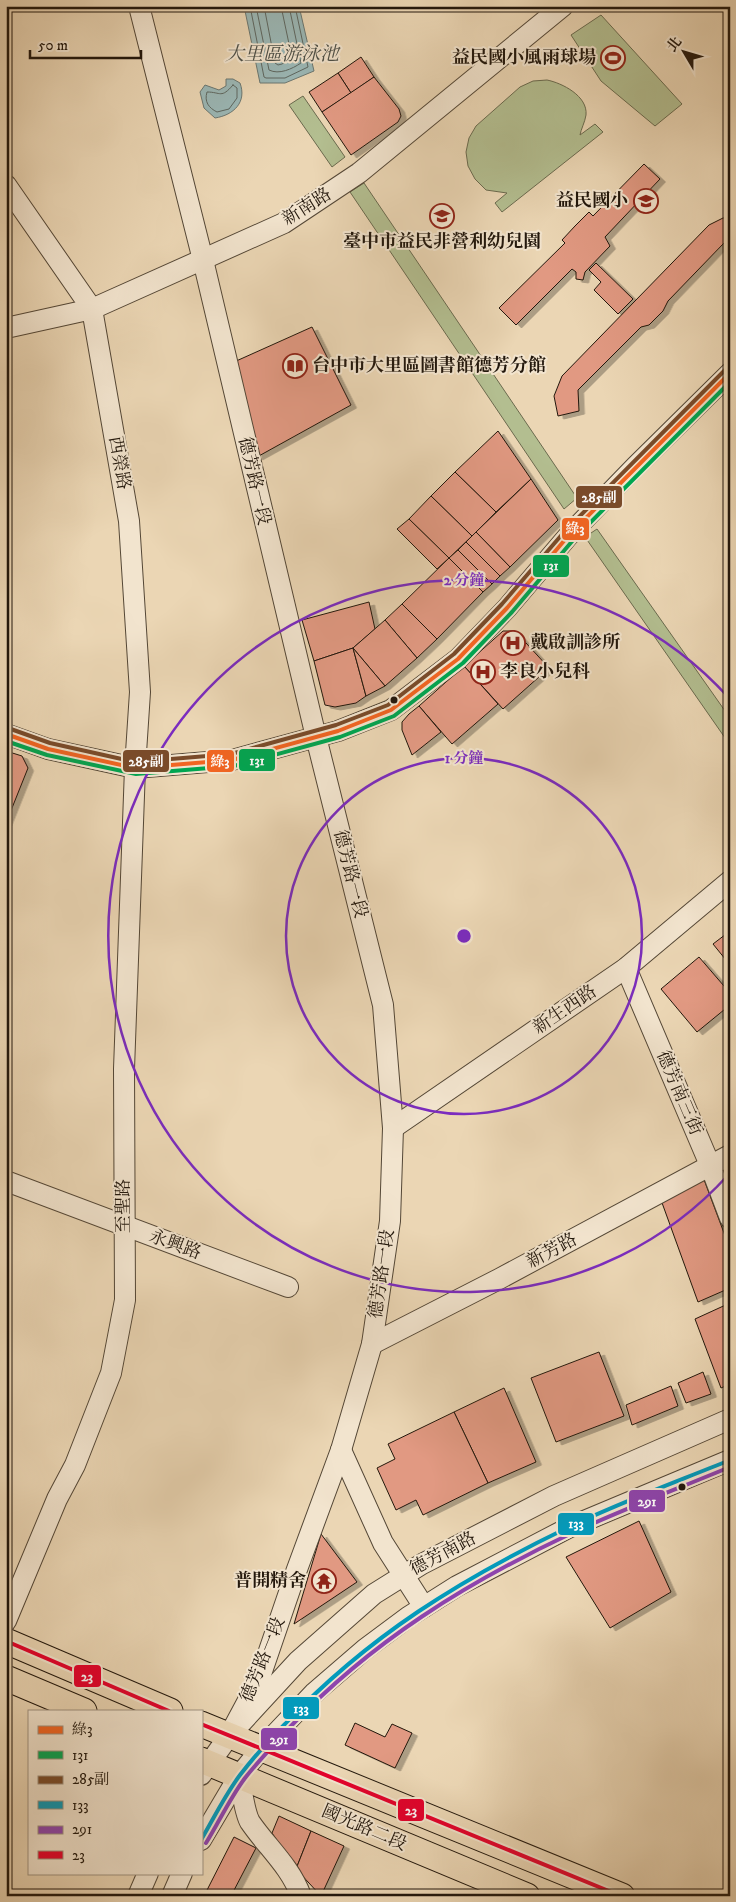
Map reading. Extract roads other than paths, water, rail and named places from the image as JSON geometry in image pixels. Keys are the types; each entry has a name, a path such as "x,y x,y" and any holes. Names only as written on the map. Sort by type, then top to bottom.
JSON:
{"main road":[{"path":"6,1641 168,1710"},
{"path":"6,1678 82,1710"},
{"name":"國光路二段","path":"202,1724 622,1896"},
{"name":"國光路二段","path":"204,1766 240,1776 527,1896"}],"street":[{"name":"德芳路一段","path":"139,6 383,1005 393,1128 390,1221 372,1344 341,1450 259,1680 229,1736"},
{"name":"新南路","path":"6,328 92,308 284,223 344,184 563,6"},
{"name":"西榮路","path":"6,184 92,308 129,521 140,692 135,768"},
{"path":"6,734 48,749 135,768 232,760 316,737 391,710 446,670 506,608 569,535 730,373"},
{"name":"至聖路","path":"6,1621 57,1499 75,1464 111,1372 125,1300 124,1069 135,768"},
{"name":"新生西路","path":"393,1128 626,968 730,881"},
{"name":"德芳南三街","path":"626,968 710,1165 730,1218"},
{"name":"新芳路","path":"372,1344 499,1279 730,1155"},
{"name":"永興路","path":"6,1181 288,1287"},
{"name":"德芳南路","path":"204,1766 298,1661 374,1594 404,1574 554,1496 730,1420"},
{"path":"341,1450 383,1543 424,1606"},
{"name":"德芳南路","path":"202,1838 240,1776 261,1749 321,1687 365,1649 424,1606 457,1586 570,1527 730,1460"},
{"path":"240,1776 249,1820 288,1868 301,1896"},
{"path":"138,1896 148,1874"},
{"path":"172,1896 182,1874"}],"water":[{"name":"大里區游泳池","path":"244,6 299,6 314,71 285,83 260,83"},
{"path":"226,79 233,79 240,83 242,96 233,111 215,118 204,108 200,92 205,85 219,90 226,86"}],"place":[{"name":"益民國小風雨球場","path":"613,58"},
{"name":"益民國小","path":"646,201"},
{"name":"臺中市益民非營利幼兒園","path":"442,216"},
{"name":"台中市大里區圖書館德芳分館","path":"295,366"},
{"name":"戴啟訓診所","path":"513,643"},
{"name":"李良小兒科","path":"483,672"},
{"name":"普開精舍","path":"324,1581"}]}
